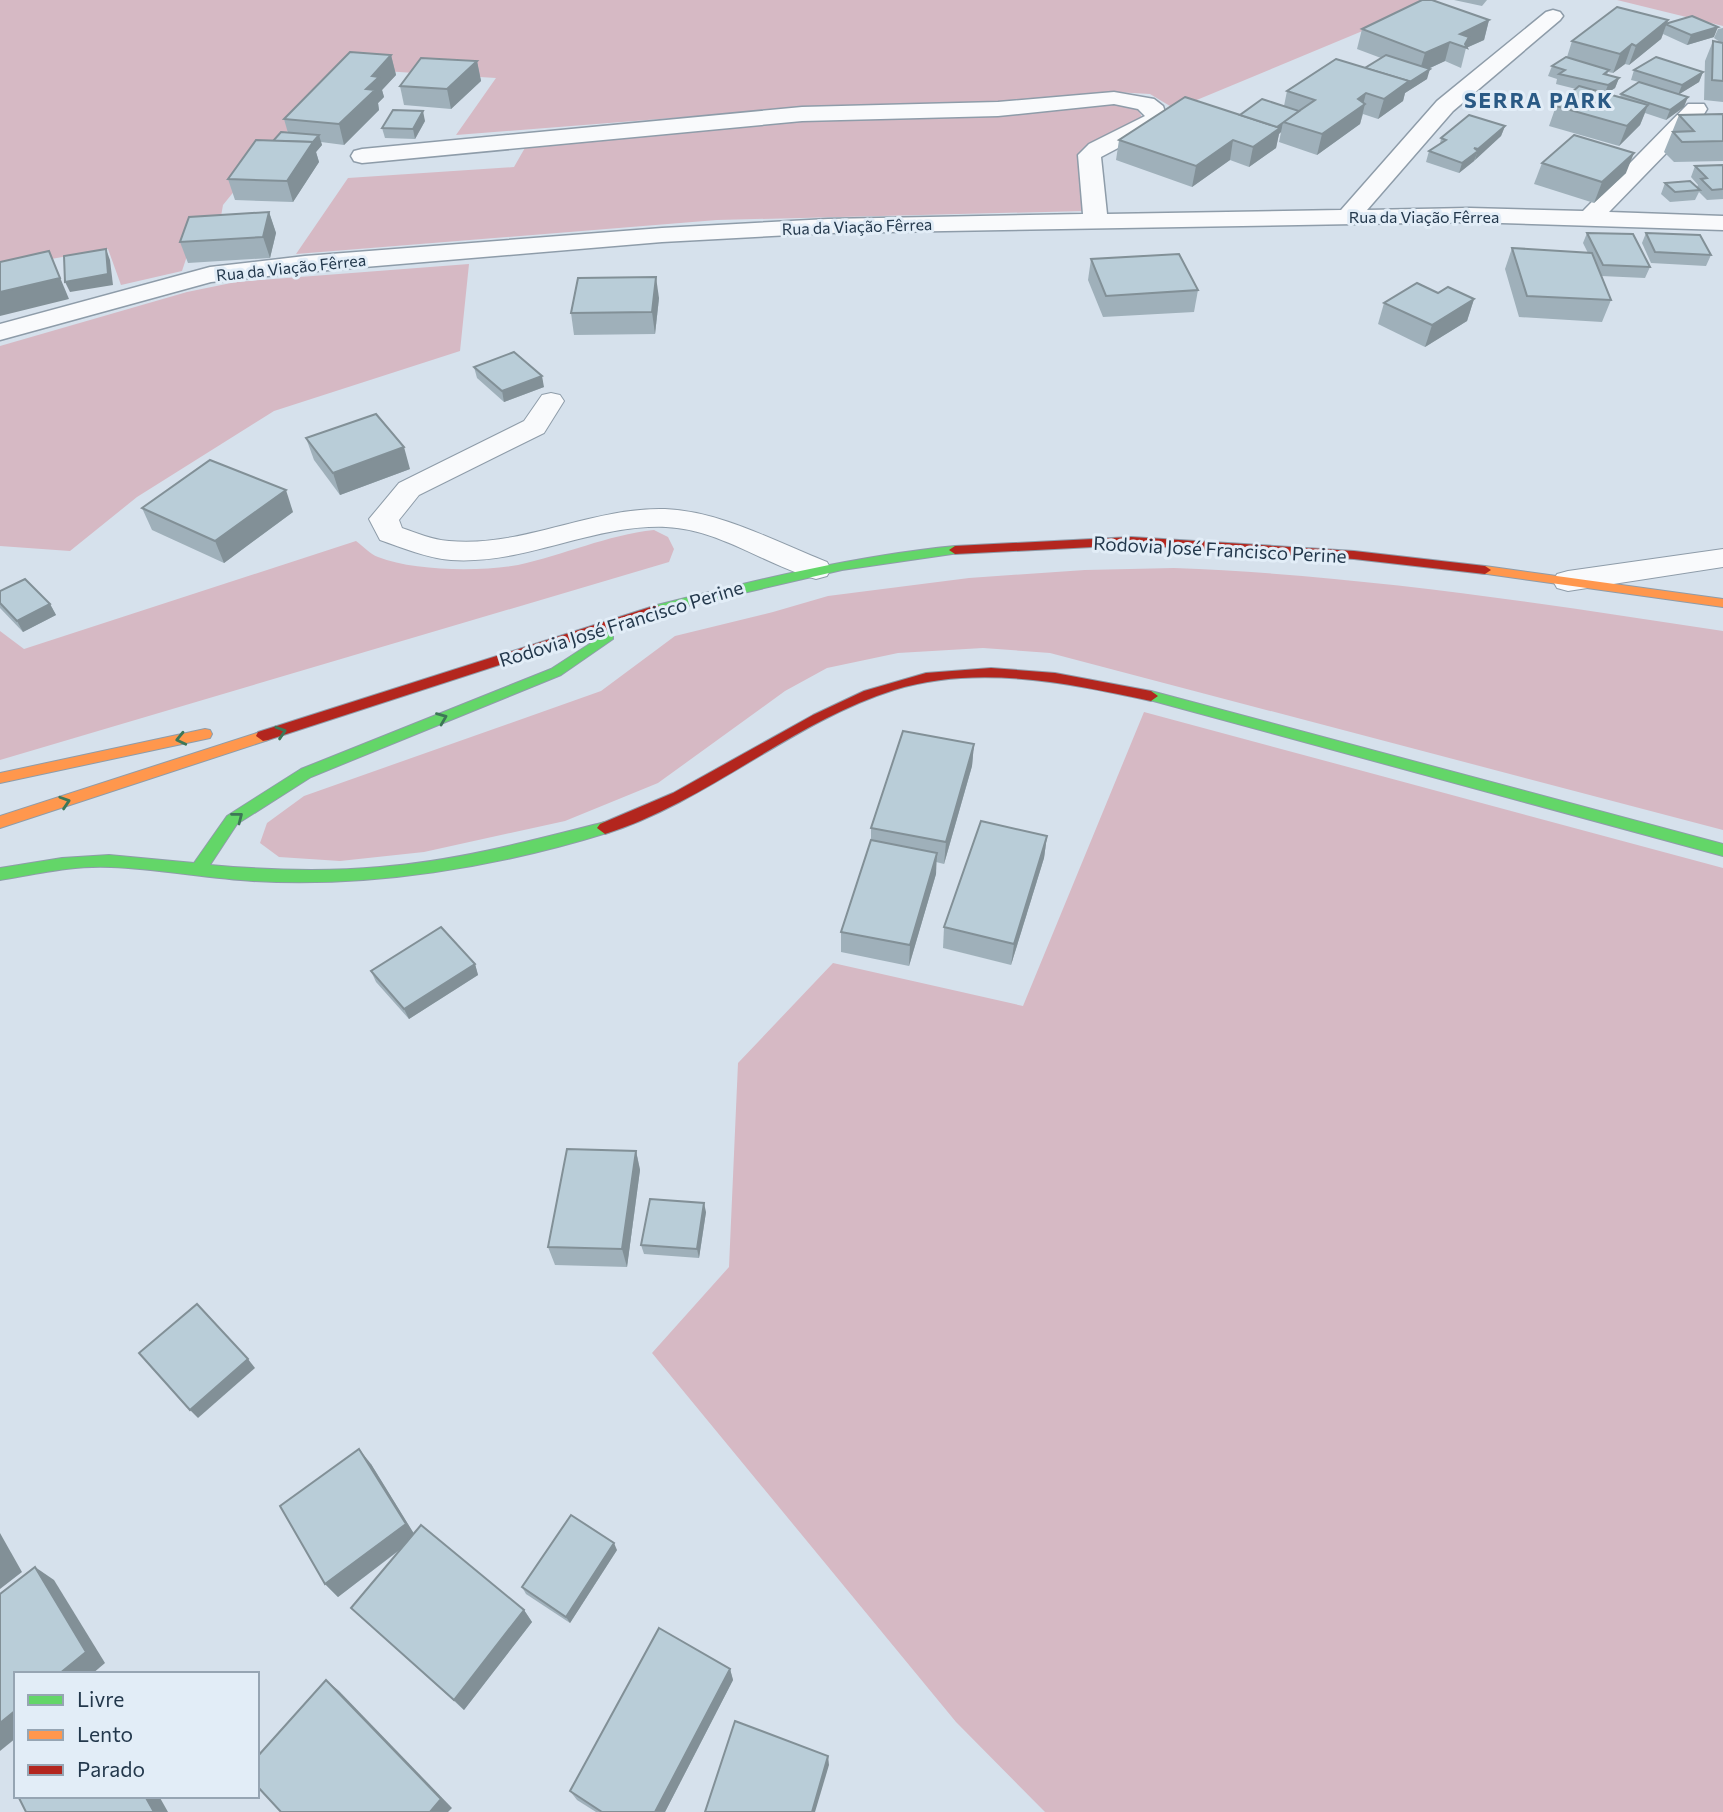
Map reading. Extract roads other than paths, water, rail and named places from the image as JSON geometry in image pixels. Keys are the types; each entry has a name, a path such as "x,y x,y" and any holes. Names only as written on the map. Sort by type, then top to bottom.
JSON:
{"main road":[{"name":"Rodovia José Francisco Perine","path":"0,822 641,613 816,569 906,554 1020,545 1131,541 1354,555 1723,603"},
{"path":"197,871 232,820 306,773 556,672 641,613"},
{"path":"0,874 43,867 124,861 197,871 332,875 434,867 573,839 668,803 854,700 927,677 1004,671 1104,687 1191,707 1569,804 1723,850"},
{"name":"Rodovia José Francisco Perine","path":"0,778 439,680"}],"street":[{"path":"1348,217 1446,106 1553,16"},
{"path":"362,156 803,114 998,109 1114,98 1146,104 1155,111 1156,118 1141,130 1097,148 1089,155 1096,220"},
{"path":"1590,218 1696,109"},
{"name":"Rua da Viação Fêrrea","path":"0,332 210,275 304,264 676,234 828,226 1469,215 1723,223"}],"lane":[{"path":"551,401 534,427 409,489 384,519 390,534 426,546 456,551 508,547 629,520 665,518 695,522 816,569"},
{"path":"1569,581 1723,558"}],"district":[{"name":"SERRA PARK","path":"1539,99"}]}
